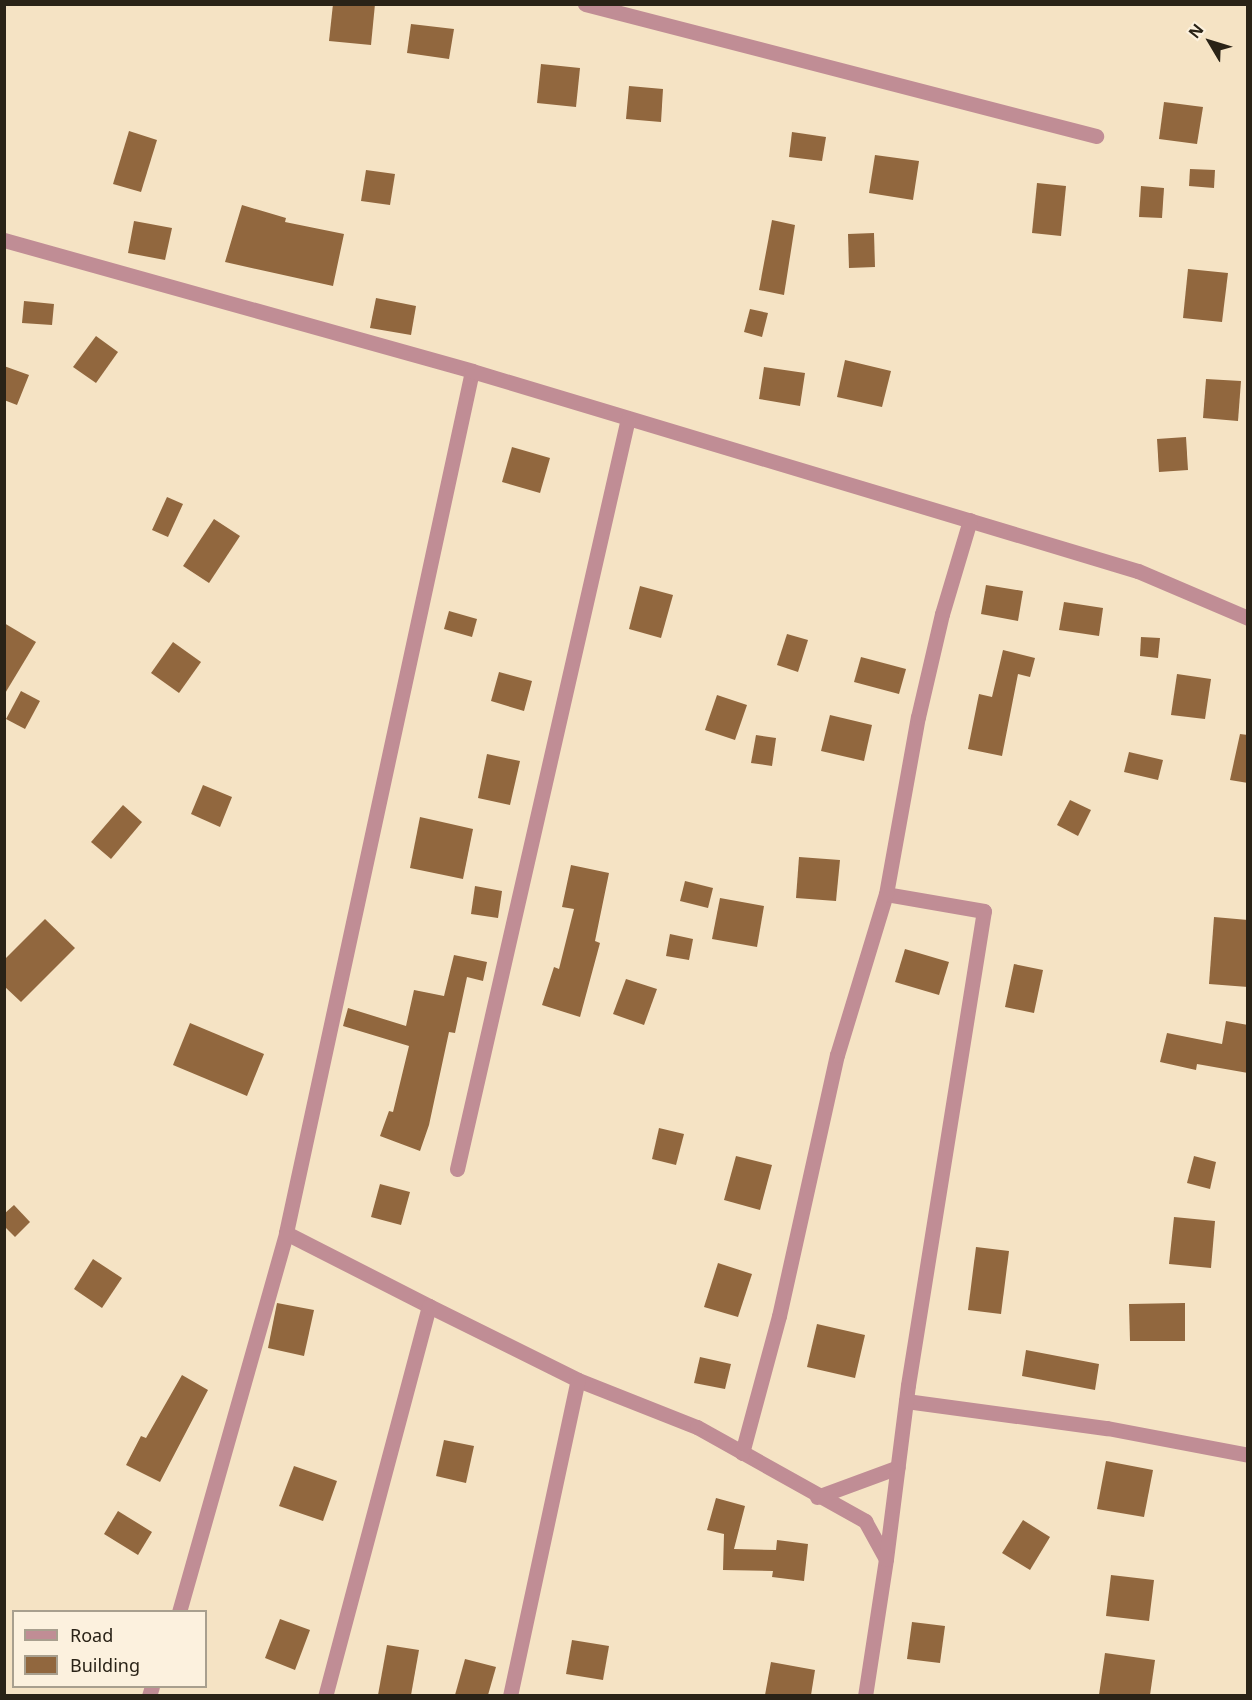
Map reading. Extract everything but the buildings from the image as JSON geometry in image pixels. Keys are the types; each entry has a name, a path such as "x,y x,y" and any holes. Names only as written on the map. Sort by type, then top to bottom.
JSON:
{"street":[{"path":"585,4 1096,136"},
{"path":"4,240 472,371 1138,571 1248,618"},
{"path":"179,1610 286,1233 472,371"},
{"path":"457,1169 628,418"},
{"path":"742,1453 779,1316 837,1055 886,894 918,717 942,614 970,520"},
{"path":"865,1695 886,1559 906,1401 984,911 886,894"},
{"path":"286,1233 578,1380 697,1427 817,1497 864,1521 886,1559"},
{"path":"325,1695 429,1306"},
{"path":"510,1695 578,1380"},
{"path":"906,1401 1107,1428 1248,1455"},
{"path":"817,1497 898,1467"}]}
